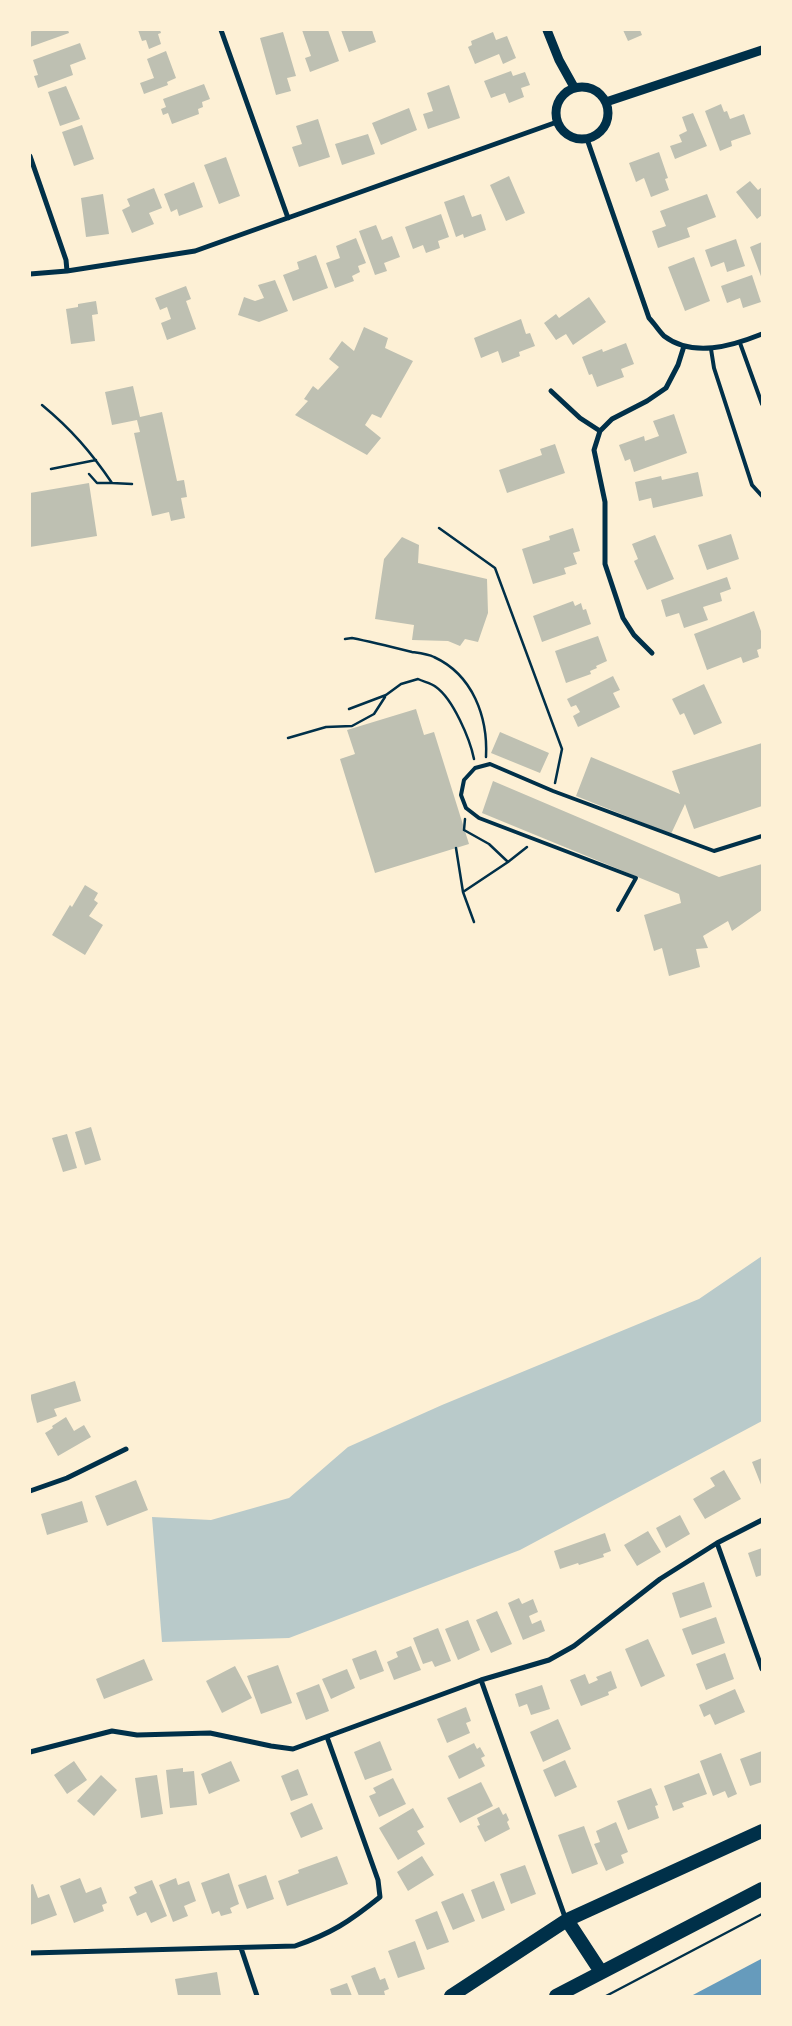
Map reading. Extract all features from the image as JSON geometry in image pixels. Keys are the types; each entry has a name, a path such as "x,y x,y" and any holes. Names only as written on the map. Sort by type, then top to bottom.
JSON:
{"highway":[{"path":"451,1996 566,1920 762,1830"},
{"path":"556,1996 762,1889"},
{"path":"566,1920 601,1972"}],"street":[{"path":"221,30 288,218"},
{"path":"547,30 559,60 574,87"},
{"path":"606,102 762,50"},
{"path":"574,87 589,87 596,90 606,102 608,118 605,125 601,132 587,139 572,138 566,134 557,122 555,114 560,97 574,87"},
{"path":"30,274 67,271 195,251 557,122"},
{"path":"587,139 649,318 664,336 684,346 711,349 740,343 762,334"},
{"path":"30,156 66,260 67,271"},
{"path":"652,653 634,635 623,618 605,564 605,502 594,450 600,431 612,419 647,401 666,388 678,365 684,346"},
{"path":"552,391 580,418 600,431"},
{"path":"30,1491 67,1478 126,1449"},
{"path":"30,1752 112,1731 136,1735 210,1733 293,1749 481,1680 549,1660 574,1646 660,1579 717,1543 762,1520"},
{"path":"717,1543 762,1669"},
{"path":"481,1680 566,1920"},
{"path":"30,1953 294,1946 321,1937 350,1922 380,1897 378,1880 326,1738"},
{"path":"241,1948 257,1996"}],"lane":[{"path":"740,343 762,404"},
{"path":"711,349 714,368 752,485 762,496"},
{"path":"618,910 636,878 479,818 466,808 461,795 464,780 475,768 490,764 553,791 714,851 762,836"}],"path":[{"path":"42,405 68,428 96,460 112,483"},
{"path":"51,470 96,460"},
{"path":"89,474 97,484 132,484"},
{"path":"439,528 495,568 562,749 553,791"},
{"path":"345,639 352,638 434,657 452,668 464,680 482,712 486,740 485,766"},
{"path":"288,738 326,727 352,726 374,714 386,696 401,684 418,679 436,687 451,703 472,750 475,768"},
{"path":"349,709 386,696"},
{"path":"466,808 464,830 489,844 508,862"},
{"path":"463,892 508,862 535,840"},
{"path":"456,848 463,892 474,922"},
{"path":"606,1996 762,1914"}],"shaded area":[{"path":"762,1256 762,1421 520,1550 289,1638 162,1642 152,1517 211,1520 289,1498 348,1447 442,1405 699,1299"}],"water":[{"path":"761,1959 762,1996 691,1996"}],"building":[{"path":"36,30 68,30 69,33 30,47 30,32"},
{"path":"138,30 160,30 161,33 158,34 161,44 149,49 146,40 142,41"},
{"path":"302,30 328,30 339,61 310,72 305,58 311,56"},
{"path":"341,30 372,30 376,42 349,52"},
{"path":"623,30 640,30 642,35 628,41"},
{"path":"283,32 296,76 287,78 291,91 276,95 260,38"},
{"path":"493,32 496,40 507,36 516,58 503,64 499,54 475,64 468,47 472,45 471,41"},
{"path":"80,43 86,59 70,65 73,75 38,88 34,76 38,75 33,60"},
{"path":"166,51 176,78 167,82 168,85 144,94 140,83 154,78 147,59"},
{"path":"511,71 513,76 525,72 530,85 521,88 524,97 509,103 505,93 491,98 484,81"},
{"path":"204,84 210,99 202,102 203,107 198,109 199,114 172,124 168,113 163,115 161,109 166,107 163,99"},
{"path":"449,85 460,118 428,129 423,114 433,111 427,93"},
{"path":"66,86 80,119 60,126 48,92"},
{"path":"721,104 724,112 727,111 730,119 744,114 751,134 731,141 732,146 720,151 705,111"},
{"path":"409,108 417,130 381,145 372,123"},
{"path":"693,113 707,146 675,159 670,146 682,142 679,135 687,131 682,117"},
{"path":"318,119 330,157 299,167 292,147 302,144 296,126"},
{"path":"82,125 94,159 74,166 62,132"},
{"path":"368,134 375,154 342,165 335,144"},
{"path":"659,152 668,178 665,179 669,190 651,197 644,178 636,182 629,163"},
{"path":"226,157 240,196 219,204 204,165"},
{"path":"509,176 525,213 506,221 490,185"},
{"path":"750,181 758,190 762,187 762,215 757,219 736,192"},
{"path":"194,182 203,207 179,216 177,209 171,212 164,194"},
{"path":"154,188 162,208 149,213 154,224 132,233 122,210 130,206 127,199"},
{"path":"103,194 109,234 86,237 81,198"},
{"path":"707,194 716,217 687,228 690,237 658,248 652,231 666,226 660,211"},
{"path":"464,195 472,217 481,214 486,230 464,238 463,234 456,237 444,202"},
{"path":"441,214 449,237 438,241 440,248 426,253 423,245 413,249 405,227"},
{"path":"376,225 382,240 392,236 400,257 384,263 387,271 375,275 359,231"},
{"path":"356,238 366,263 358,266 360,272 352,276 354,281 335,288 326,263 340,258 336,246"},
{"path":"736,239 745,266 727,272 724,262 711,267 705,250"},
{"path":"762,242 762,279 750,247"},
{"path":"316,255 328,288 293,301 283,275 299,269 297,262"},
{"path":"694,257 710,301 685,311 668,267"},
{"path":"752,275 761,302 743,308 740,298 727,303 721,286"},
{"path":"275,280 288,311 259,322 238,315 244,297 255,301 264,298 258,285"},
{"path":"186,286 191,299 186,301 196,329 167,340 161,323 171,319 167,307 160,310 155,298"},
{"path":"589,297 606,322 573,345 566,334 556,340 544,323 556,314 559,318"},
{"path":"96,301 98,314 92,315 95,341 71,344 66,309 78,307 78,304"},
{"path":"521,319 526,334 530,333 535,346 519,352 520,356 502,363 498,351 481,358 474,338"},
{"path":"364,327 388,338 385,348 413,361 381,418 372,414 365,425 381,438 367,455 295,415 308,401 304,399 313,386 318,390 339,367 329,359 342,341 354,351"},
{"path":"626,343 634,364 621,369 624,377 597,387 592,374 589,375 582,357 602,349 603,352"},
{"path":"133,386 140,417 162,412 177,481 184,480 187,497 181,498 185,518 171,521 169,512 152,516 134,433 140,432 137,420 112,425 105,392"},
{"path":"674,414 687,453 634,472 630,459 625,461 619,445 644,436 645,441 659,436 653,421"},
{"path":"555,444 565,473 507,493 499,470 542,455 540,449"},
{"path":"698,472 703,496 653,508 651,498 639,501 635,482 661,476 662,480"},
{"path":"89,483 97,536 30,547 30,493"},
{"path":"573,528 580,551 573,553 577,564 564,568 566,574 533,584 522,549 550,540 549,536"},
{"path":"731,534 739,559 707,570 698,545"},
{"path":"655,535 674,579 647,590 634,561 638,559 632,544"},
{"path":"402,537 419,545 418,563 487,579 488,613 478,642 465,639 460,646 448,641 412,640 414,625 375,619 384,559"},
{"path":"727,577 731,589 720,593 722,601 703,607 708,620 684,628 679,613 666,617 661,600"},
{"path":"573,601 575,606 581,603 583,610 586,609 591,624 542,642 533,616"},
{"path":"754,611 762,634 762,648 757,650 759,657 743,663 741,657 707,670 694,634"},
{"path":"598,636 607,661 596,666 597,668 590,671 591,674 566,683 555,651"},
{"path":"613,676 620,690 613,693 620,707 578,727 573,716 580,712 576,705 571,707 567,699"},
{"path":"704,684 722,723 694,735 684,713 680,715 672,699"},
{"path":"416,709 424,735 434,732 469,844 375,873 340,759 355,754 347,730"},
{"path":"500,732 549,753 540,773 491,753"},
{"path":"762,743 762,806 694,829 685,804 671,834 576,796 591,757 680,794 672,771"},
{"path":"493,781 719,877 762,864 762,910 732,931 728,921 703,936 708,948 696,949 700,967 669,976 662,948 654,951 644,915 681,903 679,894 482,813"},
{"path":"85,885 98,893 94,900 98,903 89,916 103,925 85,955 52,935 70,905 72,907"},
{"path":"91,1127 101,1160 85,1165 75,1132"},
{"path":"67,1134 77,1168 63,1172 52,1138"},
{"path":"75,1381 81,1401 54,1409 57,1416 37,1423 30,1395"},
{"path":"66,1417 74,1431 84,1425 91,1437 58,1456 45,1433"},
{"path":"762,1458 762,1487 752,1462"},
{"path":"724,1470 741,1499 705,1519 693,1499 715,1486 710,1478"},
{"path":"136,1480 148,1510 107,1526 95,1496"},
{"path":"82,1501 88,1522 47,1535 41,1514"},
{"path":"680,1515 690,1534 666,1548 656,1528"},
{"path":"648,1531 661,1552 637,1566 624,1545"},
{"path":"605,1533 611,1551 603,1554 604,1557 560,1569 554,1551"},
{"path":"762,1548 762,1575 756,1577 748,1553"},
{"path":"704,1582 712,1607 680,1618 672,1593"},
{"path":"519,1598 522,1604 533,1599 538,1612 529,1616 532,1624 541,1620 545,1631 523,1640 508,1603"},
{"path":"497,1611 512,1644 491,1653 476,1620"},
{"path":"716,1617 725,1643 692,1655 682,1629"},
{"path":"468,1620 480,1650 458,1660 445,1629"},
{"path":"438,1628 451,1661 435,1667 432,1661 423,1664 413,1638"},
{"path":"648,1639 665,1676 641,1687 625,1649"},
{"path":"411,1646 421,1670 394,1680 387,1662 398,1657 396,1652"},
{"path":"376,1650 384,1671 360,1680 352,1659"},
{"path":"725,1653 734,1679 706,1690 696,1664"},
{"path":"144,1659 153,1680 104,1699 96,1679"},
{"path":"278,1665 292,1703 261,1714 247,1676"},
{"path":"235,1666 252,1698 222,1713 206,1681"},
{"path":"347,1669 355,1688 331,1699 322,1679"},
{"path":"611,1671 617,1688 608,1692 609,1695 581,1706 570,1680 585,1674 589,1684 598,1680 596,1677"},
{"path":"319,1684 329,1711 306,1720 296,1693"},
{"path":"542,1685 550,1709 531,1715 527,1704 519,1707 515,1694"},
{"path":"735,1689 745,1712 715,1725 710,1714 704,1717 699,1705"},
{"path":"466,1707 471,1721 466,1723 470,1733 447,1743 437,1719"},
{"path":"558,1719 571,1749 543,1762 530,1732"},
{"path":"380,1741 392,1770 365,1780 354,1752"},
{"path":"474,1743 477,1749 480,1747 485,1756 481,1758 485,1766 459,1779 448,1756"},
{"path":"762,1751 762,1782 750,1786 740,1759"},
{"path":"721,1753 737,1794 728,1798 725,1791 713,1796 700,1761"},
{"path":"565,1760 577,1787 555,1797 543,1770"},
{"path":"74,1761 87,1780 67,1794 54,1775"},
{"path":"231,1761 240,1781 209,1794 201,1774"},
{"path":"183,1768 183,1772 194,1771 197,1805 170,1808 166,1770"},
{"path":"298,1769 308,1795 291,1801 281,1776"},
{"path":"699,1773 707,1794 682,1803 684,1807 673,1811 664,1786"},
{"path":"101,1775 117,1790 94,1816 77,1801"},
{"path":"157,1775 163,1814 141,1818 135,1778"},
{"path":"393,1778 406,1804 379,1817 369,1796 376,1793 373,1788"},
{"path":"481,1782 493,1806 460,1823 447,1798"},
{"path":"651,1788 658,1805 655,1806 659,1818 628,1830 617,1801"},
{"path":"312,1803 323,1829 301,1838 290,1813"},
{"path":"499,1807 503,1815 506,1813 510,1829 485,1842 477,1826 480,1825 477,1818"},
{"path":"413,1808 424,1827 417,1831 425,1844 398,1860 379,1828"},
{"path":"616,1822 628,1852 621,1855 624,1863 606,1871 594,1844 600,1842 596,1831"},
{"path":"584,1826 598,1864 572,1874 558,1835"},
{"path":"337,1856 348,1884 287,1906 278,1881 299,1873 298,1870"},
{"path":"422,1856 434,1875 408,1891 397,1872"},
{"path":"525,1865 536,1894 511,1904 500,1874"},
{"path":"229,1873 239,1904 230,1908 232,1913 221,1916 219,1911 212,1914 201,1883"},
{"path":"266,1875 274,1899 247,1909 238,1885"},
{"path":"80,1878 86,1893 101,1887 107,1903 102,1905 104,1911 74,1923 60,1886"},
{"path":"176,1878 178,1885 189,1881 196,1901 184,1906 188,1916 173,1922 159,1885"},
{"path":"152,1880 167,1916 151,1923 146,1912 137,1916 129,1897 137,1893 134,1887"},
{"path":"494,1881 505,1910 482,1919 471,1890"},
{"path":"33,1884 38,1898 49,1894 57,1915 30,1925 30,1885"},
{"path":"463,1893 475,1921 453,1930 441,1902"},
{"path":"437,1911 449,1942 427,1950 415,1920"},
{"path":"415,1941 425,1969 398,1978 388,1951"},
{"path":"375,1967 380,1980 385,1978 389,1989 384,1991 385,1995 382,1996 359,1996 351,1976"},
{"path":"217,1972 221,1996 178,1996 175,1979"},
{"path":"347,1983 352,1996 332,1996 330,1989"}]}
